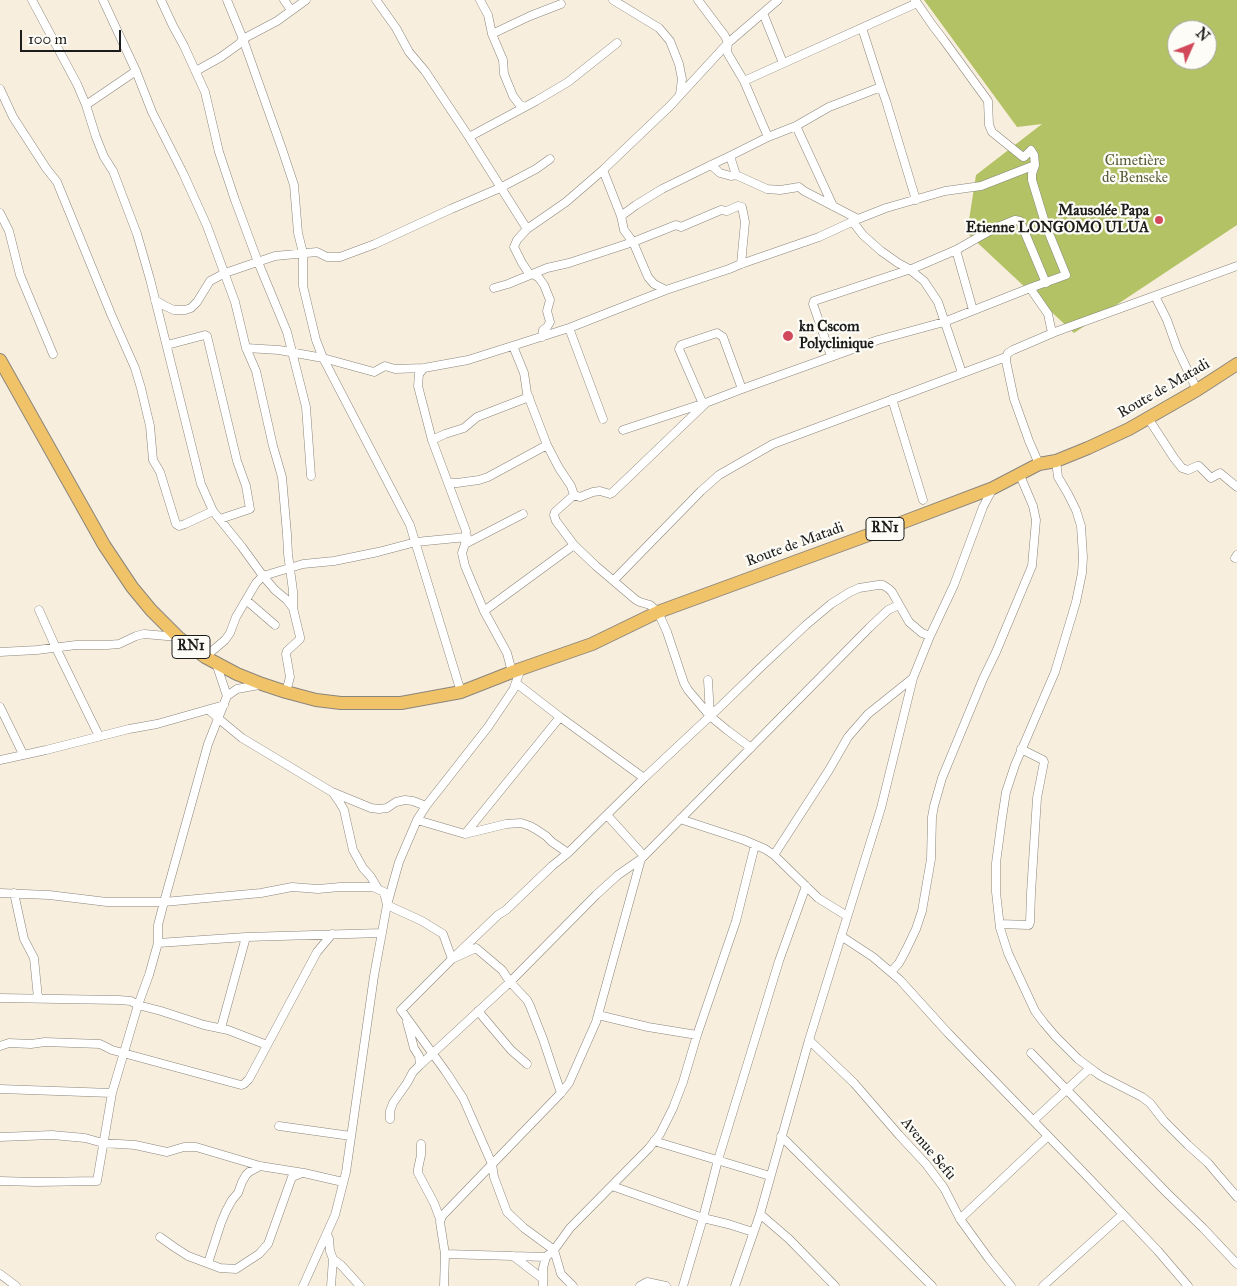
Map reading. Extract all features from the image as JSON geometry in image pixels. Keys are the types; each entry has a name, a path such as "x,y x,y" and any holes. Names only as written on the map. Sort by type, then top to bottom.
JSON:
{"highway":[{"name":"RN1","path":"0,360 104,545 132,587 151,610 178,637 210,660 262,684 316,700 333,702 401,703 461,692 516,675"},
{"name":"Route de Matadi","path":"516,675 592,644 658,612 993,488 1039,464 1056,461 1088,448 1148,418 1237,364"}],"street":[{"path":"32,0 77,84 104,158 113,171 137,234 167,345 201,484 213,511 263,576 293,608"},
{"path":"102,0 136,71 152,112 196,199 225,273 240,321 246,348 256,371 282,477 293,608 300,639 287,650 290,677 286,692"},
{"path":"160,0 205,92 219,152 235,200 287,332 306,407 311,476"},
{"path":"227,0 243,39 294,185 298,233 303,253 303,286 316,340 410,525 461,692"},
{"path":"284,0 291,10"},
{"path":"196,71 221,57 243,39 277,21 306,0"},
{"path":"376,0 396,28 409,52 425,70 527,229"},
{"path":"480,0 488,15 492,34 501,54 504,74 513,96 524,107"},
{"path":"613,0 659,28 670,41 679,64 682,79 679,96"},
{"path":"698,0 725,36 728,43 728,54 744,80 768,137"},
{"path":"542,336 550,322 547,311 550,300 539,278 532,274 522,263 514,247 517,240 527,229 566,202 603,170 670,106 728,43 778,0"},
{"path":"623,430 706,403 878,340 944,322 1066,275 1046,226 1032,180 1036,160 1034,155 1031,150 1023,157 992,132 989,125 989,105 986,98 916,2 744,80"},
{"path":"492,34 561,4"},
{"path":"763,13 783,63"},
{"path":"862,28 916,200"},
{"path":"469,137 568,82 617,43"},
{"path":"86,105 136,71"},
{"path":"0,88 13,116 56,182 135,368 150,426 153,460 163,481 176,524 181,526 213,511"},
{"path":"621,216 662,189 710,164 796,126 829,106 881,88"},
{"path":"796,126 833,206"},
{"path":"730,156 736,175"},
{"path":"155,300 174,310 185,310 191,308 197,302 210,280 225,273 275,256 317,252 327,257 340,257 375,244 451,208 500,188 536,169 550,159"},
{"path":"710,164 720,173 731,176 736,175 760,187 773,190 799,187 804,192 833,206 855,221 863,235 881,251 922,278 938,302 962,373"},
{"path":"246,348 279,350 324,358 374,372 385,366 396,369 424,368 468,360 569,328 666,290 819,237 886,208 945,190 981,186 1035,165"},
{"path":"603,170 621,216 624,230 633,242 651,281 666,290"},
{"path":"494,288 547,268 569,263 633,242 676,225 681,227 721,210 727,211 741,206 745,229 741,264"},
{"path":"0,214 9,231 20,275 53,354"},
{"path":"831,356 813,303 910,269 956,250 993,229 1015,220 1020,221 1046,283"},
{"path":"956,250 973,310"},
{"path":"614,580 719,475 772,444 1006,357 1013,350 1052,333 1237,266"},
{"path":"1030,288 1048,314 1052,333"},
{"path":"1155,296 1197,390"},
{"path":"569,328 603,418"},
{"path":"706,403 679,349 681,345 717,333 723,337 742,389"},
{"path":"167,345 204,335 207,336 237,461 246,486 250,509 220,518"},
{"path":"513,346 524,374 526,389 547,445 571,486 574,495"},
{"path":"1006,357 1014,399 1039,464"},
{"path":"424,368 419,374 418,386 432,440 466,531 466,540 462,553 465,566 484,611 507,653 516,675 560,718 644,778"},
{"path":"432,440 451,431 464,428 477,417 529,397"},
{"path":"892,399 923,500"},
{"path":"574,495 580,497 600,491 612,493 706,403"},
{"path":"1148,418 1182,468 1188,470 1199,466 1210,478 1220,473 1237,488"},
{"path":"448,483 479,480 488,477 547,445"},
{"path":"1056,461 1058,477 1072,502 1081,526 1082,573 1076,602 1055,672 1021,749 1006,792 996,863 1000,924 1008,953 1035,1011 1056,1037 1078,1059 1101,1076 1150,1103 1164,1121 1208,1163 1237,1197"},
{"path":"891,972 906,950 922,911 931,859 932,817 942,778 952,750 1032,566 1036,520 1033,506 1019,474"},
{"path":"735,1286 760,1214 809,1040 881,808 913,678 954,585 983,507 993,488"},
{"path":"574,495 556,510 554,515 556,521 574,545 596,566 636,600 650,605 658,612 667,632 684,683 710,716 750,748"},
{"path":"227,696 210,660 230,633 236,617 256,583 263,576 303,564 347,559 416,542 466,540 523,514"},
{"path":"484,611 574,545"},
{"path":"573,1286 562,1274 554,1250 524,1228 507,1212 494,1177 492,1164 463,1098 401,1010 498,915 506,910 568,853 644,778 806,625 831,604 850,592 869,586 883,585 892,592 909,622 922,633 930,636"},
{"path":"246,600 275,625"},
{"path":"390,1118 393,1103 420,1064 510,982 596,895 618,875 643,858 888,610 899,606"},
{"path":"39,610 98,736"},
{"path":"0,652 76,645 119,644 144,634 178,637"},
{"path":"303,1286 335,1215 343,1182 386,906 399,862 426,806 488,727 513,690 516,675"},
{"path":"774,855 830,770 848,737 868,714 913,678"},
{"path":"708,680 710,716"},
{"path":"0,1181 97,1181 112,1093 138,1005 149,975 158,942 158,925 208,744 227,696 237,689 262,684"},
{"path":"0,760 157,724 224,705"},
{"path":"0,707 23,754"},
{"path":"209,710 242,738 332,792 371,808 387,808 396,802 405,800 426,806"},
{"path":"465,834 560,718"},
{"path":"1000,924 1030,925 1030,893 1037,798 1044,762 1021,749"},
{"path":"332,792 344,810 353,850 378,889"},
{"path":"608,815 643,858"},
{"path":"680,819 765,849 774,855 818,898 847,916"},
{"path":"418,820 465,834 506,824 520,823 537,830 568,853"},
{"path":"543,1283 543,1268 546,1257 554,1250 570,1228 660,1134 673,1108 736,921 755,845"},
{"path":"440,1220 569,1083 592,1034 643,858"},
{"path":"0,892 49,895 107,902 164,902 261,893 292,887 318,889 358,886 378,889 384,892 386,906"},
{"path":"683,1286 718,1160 779,961 806,886"},
{"path":"14,893 24,939 34,958 38,998"},
{"path":"386,906 422,921 443,934 452,959"},
{"path":"158,942 382,933"},
{"path":"0,1046 9,1043 30,1044 45,1042 100,1044 112,1050 241,1085 244,1084 249,1079 317,952 332,934"},
{"path":"841,936 873,957 900,980 948,1033 1034,1120 1158,1251 1188,1286"},
{"path":"221,1028 246,937"},
{"path":"452,959 476,948 502,970 510,982 527,1000 561,1092"},
{"path":"0,998 131,1001 138,1005 204,1025 238,1033 267,1045"},
{"path":"478,1012 511,1050 527,1064"},
{"path":"598,1015 697,1035"},
{"path":"405,1016 420,1064"},
{"name":"Avenue Sefu","path":"809,1040 854,1083 926,1164 944,1188 960,1219 1011,1286"},
{"path":"1031,1053 1204,1228 1237,1264"},
{"path":"1034,1120 1090,1068"},
{"path":"556,1079 569,1083"},
{"path":"0,1089 112,1093"},
{"path":"279,1126 351,1136"},
{"path":"0,1137 52,1135 84,1138 103,1143 167,1152 184,1147 196,1147 260,1166 343,1182"},
{"path":"781,1136 932,1286"},
{"path":"960,1219 1048,1136"},
{"path":"654,1141 770,1176"},
{"path":"421,1144 418,1173 434,1203 440,1220 445,1254 444,1286"},
{"path":"208,1263 226,1211 249,1172 260,1166"},
{"path":"160,1237 188,1256 220,1268 236,1269 259,1254 268,1244 292,1177 304,1173"},
{"path":"612,1186 703,1218 753,1232"},
{"path":"760,1214 789,1239 835,1286"},
{"path":"1043,1286 1123,1214"},
{"path":"327,1234 330,1251 334,1259 360,1286"},
{"path":"445,1254 546,1257"},
{"path":"513,1256 543,1283"},
{"path":"331,1286 334,1259"},
{"path":"0,1274 16,1286"},
{"path":"640,1286 646,1282 666,1286"}],"green space":[{"name":"Cimetière de Benseke","path":"924,0 1237,0 1237,225 1074,333 967,233 976,175 1042,124 1017,127"}],"place":[{"name":"Mausolée Papa Etienne LONGOMO ULUA","path":"1159,220"},
{"name":"kn Cscom Polyclinique","path":"788,336"}]}
